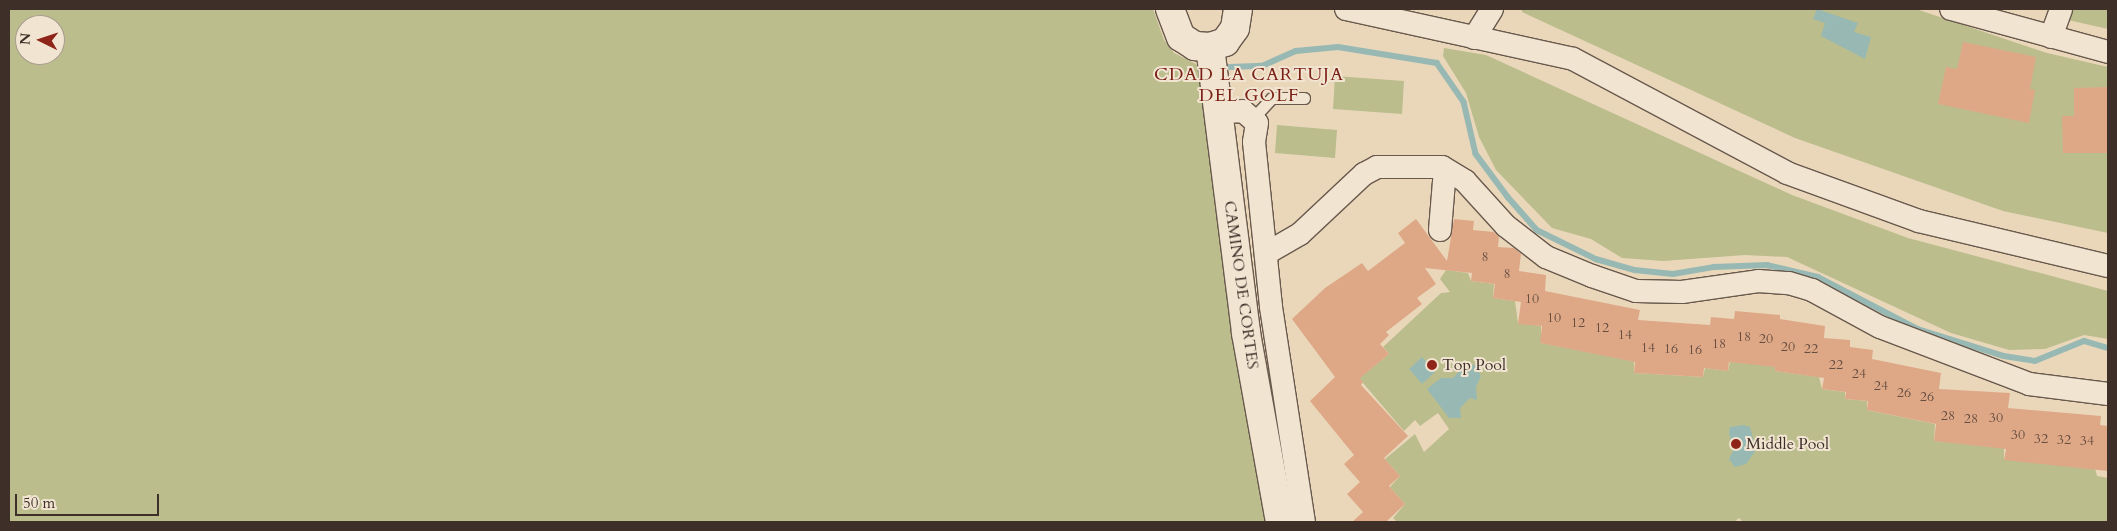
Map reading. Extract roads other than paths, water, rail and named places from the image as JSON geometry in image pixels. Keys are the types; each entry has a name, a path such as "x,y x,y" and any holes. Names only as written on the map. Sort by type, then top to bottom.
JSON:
{"street":[{"path":"1170,9 1181,37 1194,46 1210,47 1225,42 1235,28 1238,9"},
{"path":"1346,9 1573,59 1787,172 1919,221 2108,266"},
{"path":"1474,38 1492,9"},
{"path":"1951,9 2108,52"},
{"path":"2051,37 2061,9"},
{"name":"CAMINO DE CORTES","path":"1210,47 1233,113 1246,333 1280,522"},
{"path":"1233,113 1258,130 1254,142 1267,253 1271,307 1304,522"},
{"path":"1267,253 1300,234 1364,174 1377,167 1390,164 1445,168 1465,180 1506,226 1546,257 1592,276 1636,291 1682,292 1758,281 1789,283 1812,290 1880,327 2029,384 2108,394"},
{"path":"1440,230 1445,168"}],"lane":[{"path":"1233,113 1272,98 1304,98"}],"water":[{"path":"1817,9 1858,23 1854,32 1871,37 1865,59 1821,36 1825,23 1813,19"},
{"path":"1422,357 1435,372 1422,384 1409,369"},
{"path":"1466,364 1475,365 1481,376 1476,387 1477,400 1470,398 1460,408 1461,418 1449,418 1427,389 1441,378 1453,378"},
{"path":"1743,425 1750,427 1756,450 1746,464 1735,467 1729,459 1733,451 1729,432 1730,427"}],"waterway":[{"path":"1230,67 1262,66 1296,51 1338,47 1437,63 1464,102 1476,154 1508,197 1537,230 1596,259 1635,270 1673,274 1714,267 1767,265 1818,277 1918,329 2004,356 2035,361 2084,341 2108,348"}],"place":[{"name":"Top Pool","path":"1432,365"},
{"name":"Middle Pool","path":"1736,444"}],"district":[{"name":"CDAD LA CARTUJA DEL GOLF","path":"1249,86"}]}
